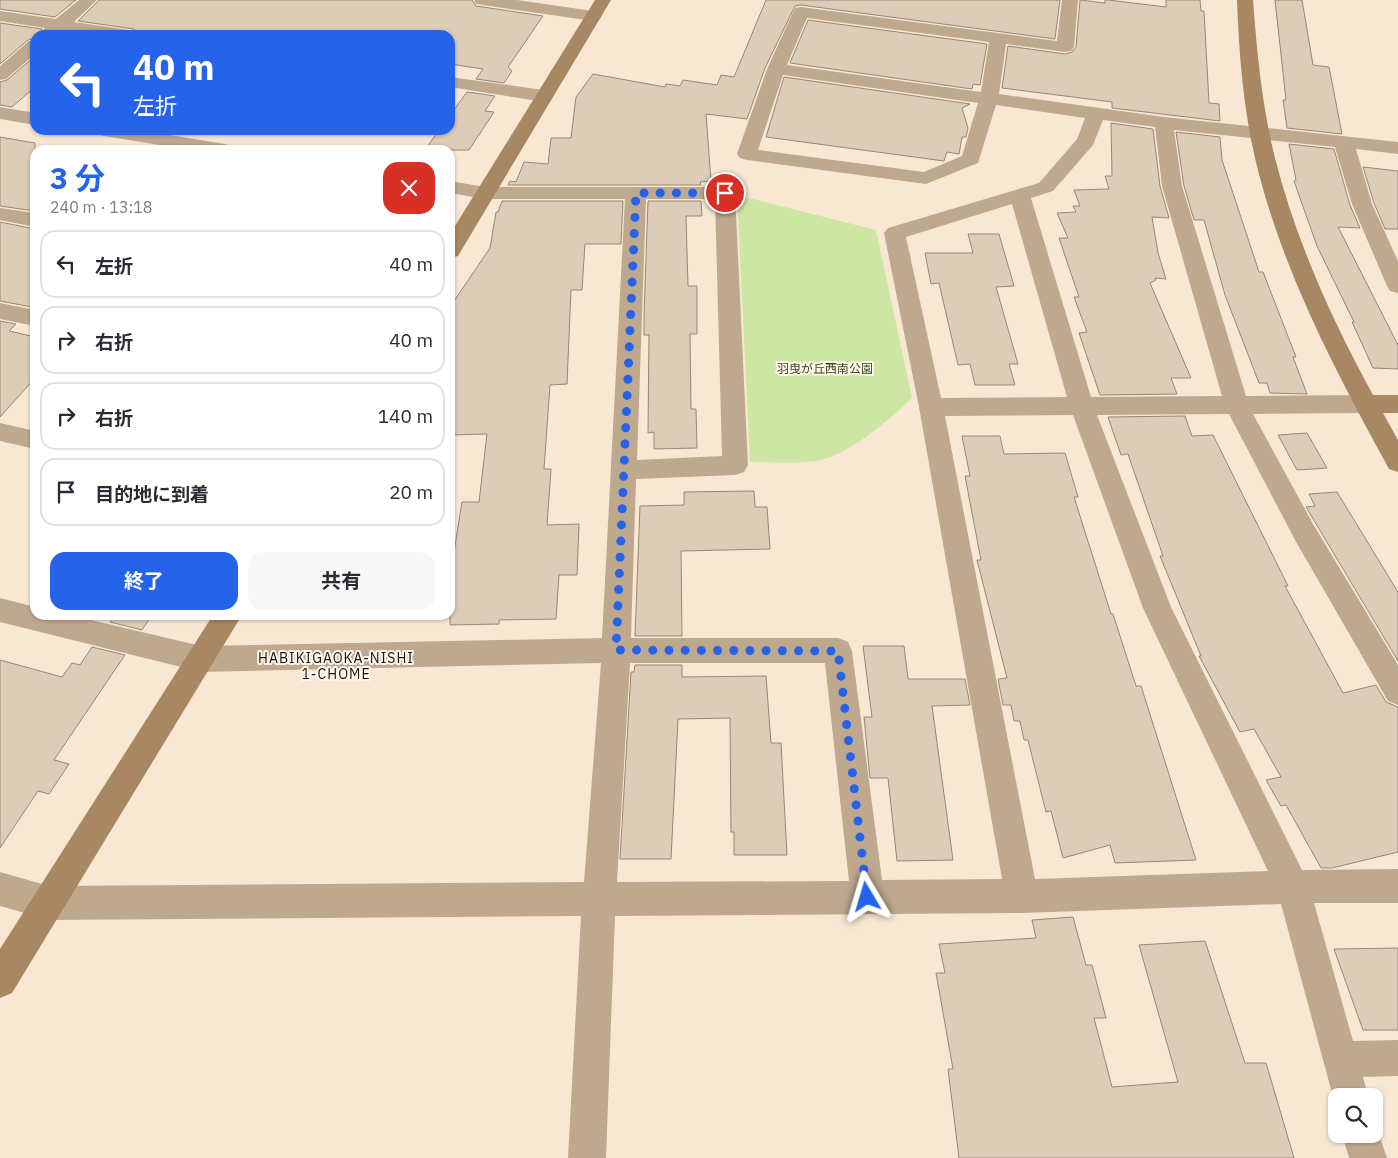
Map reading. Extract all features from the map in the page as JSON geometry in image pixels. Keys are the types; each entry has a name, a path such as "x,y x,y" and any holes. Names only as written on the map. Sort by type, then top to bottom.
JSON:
{"street":[{"path":"0,16 54,30 89,0"},
{"path":"455,243 598,8 482,0"},
{"path":"998,38 989,98 971,159 926,178 747,154 776,70 801,12 998,38 1064,47 1070,0"},
{"path":"1245,0 1248,58 1260,135 1288,231 1316,302 1365,404 1398,462"},
{"path":"0,75 30,50"},
{"path":"776,70 1164,123 1260,135 1398,148"},
{"path":"455,83 544,96"},
{"path":"0,113 30,117"},
{"path":"1022,896 931,407 894,233 1046,188 1086,141 1096,114"},
{"path":"1164,123 1172,186 1236,404 1304,532 1398,692"},
{"path":"134,135 195,145"},
{"path":"1344,143 1362,204 1398,286"},
{"path":"455,188 485,193 725,193 735,465 624,470"},
{"path":"587,1158 599,899 616,650 636,193"},
{"path":"1020,197 1082,407 1157,608 1293,887 1348,1088"},
{"path":"0,214 30,219"},
{"path":"0,311 30,317"},
{"path":"931,407 1398,404"},
{"path":"0,432 30,439"},
{"path":"0,610 30,617"},
{"path":"41,620 201,659 616,650 838,651 867,897"},
{"path":"0,981 225,620"},
{"path":"0,889 49,903 1022,896 1293,887 1398,886"},
{"path":"1340,1060 1398,1058"},
{"path":"1364,1143 1368,1158"}],"green space":[{"name":"羽曳が丘西南公園","path":"737,195 876,230 912,398 867,436 828,458 800,462 750,462"}],"building":[{"path":"0,0 76,0 55,17 0,9"},
{"path":"99,0 472,0 476,6 543,16 508,67 512,71 504,83 476,79 483,69 455,65 455,30 135,30 78,21"},
{"path":"766,0 1060,0 1055,39 801,5 795,6 765,68 747,119 706,114 711,181 700,182 701,185 508,185 510,181 516,182 524,162 548,164 551,138 571,138 576,97 593,74 665,87 666,84 680,86 683,80 717,85 721,75 734,77"},
{"path":"1080,0 1105,3 1105,0 1108,0 1166,7 1166,0 1200,0 1201,11 1204,11 1209,103 1219,104 1220,121 1112,108 1112,102 1002,88 1008,46 1065,54 1072,52 1076,47"},
{"path":"1275,0 1302,0 1313,65 1329,67 1342,134 1287,128 1283,100 1286,100"},
{"path":"808,20 987,44 980,85 973,84 972,89 790,63"},
{"path":"0,23 42,29 30,30 30,39 0,64"},
{"path":"30,60 30,91 12,107 0,105 0,82 7,80"},
{"path":"784,77 970,104 962,108 968,128 966,137 962,137 959,154 947,152 944,161 766,137"},
{"path":"467,92 495,96 485,111 494,112 469,150 455,150 455,145 428,145 436,135 455,135 455,108"},
{"path":"1111,123 1153,129 1160,186 1169,218 1152,217 1158,253 1166,279 1155,278 1156,280 1150,283 1191,378 1171,378 1177,394 1100,395 1079,333 1087,332 1074,297 1079,297 1059,238 1068,238 1057,213 1076,212 1073,206 1080,206 1074,190 1109,189 1105,176 1112,176"},
{"path":"1176,132 1220,137 1222,160 1259,272 1263,272 1296,357 1293,357 1307,394 1270,393 1267,383 1259,383 1225,295 1204,220 1194,220 1184,186"},
{"path":"0,137 35,143 35,145 30,145 30,210 0,206"},
{"path":"1289,144 1334,149 1350,205 1360,228 1338,227 1398,345 1398,369 1373,368 1352,322 1354,322 1317,246 1294,181 1296,180"},
{"path":"1363,167 1398,171 1398,229 1385,229 1374,203"},
{"path":"502,201 623,201 621,244 585,244 582,290 571,290 567,384 550,385 544,469 551,469 547,525 579,524 577,575 559,575 556,619 499,620 499,624 450,625 450,620 455,620 455,546 462,502 479,502 487,434 455,435 455,300 490,248 496,212 498,212"},
{"path":"648,201 701,201 702,216 686,216 688,286 697,286 697,334 690,334 691,409 696,409 697,448 654,449 654,432 648,433 649,335 644,335 644,316"},
{"path":"0,222 30,228 30,307 0,301"},
{"path":"968,234 999,234 1014,286 996,287 1018,364 1009,364 1015,385 975,385 970,364 958,365 939,283 931,284 925,253 973,253"},
{"path":"0,321 16,324 9,331 30,336 30,384 0,417"},
{"path":"1185,416 1192,436 1213,435 1288,586 1285,586 1343,693 1376,685 1386,702 1398,707 1398,852 1332,868 1321,868 1286,805 1281,806 1266,780 1281,777 1254,729 1240,732 1199,656 1201,656 1160,556 1163,556 1128,454 1121,455 1108,417"},
{"path":"1307,433 1327,468 1297,470 1278,435"},
{"path":"962,436 1000,436 1004,454 1065,453 1078,497 1074,497 1111,614 1113,614 1136,686 1141,686 1196,860 1115,863 1110,845 1063,858 1051,811 1046,812 1028,740 1024,740 1020,721 1014,721 1011,705 1003,705 998,679 1007,678 977,560 981,560 965,476 970,476"},
{"path":"754,491 755,507 767,507 770,549 681,551 682,636 635,636 640,506 684,505 684,492"},
{"path":"1337,492 1398,592 1398,661 1306,507 1315,506 1309,494"},
{"path":"111,620 149,620 142,630 110,622"},
{"path":"863,646 904,646 908,679 965,679 970,705 932,706 953,860 897,861 888,778 870,778 864,717 872,717"},
{"path":"92,647 125,655 54,760 69,764 49,794 38,791 0,848 0,660 62,677 72,663 80,665"},
{"path":"635,665 682,665 682,677 766,676 771,743 781,743 787,855 734,855 734,832 731,832 730,718 678,719 671,859 620,859 631,672 634,672"},
{"path":"1073,917 1086,965 1092,965 1106,1018 1094,1018 1112,1087 1178,1082 1139,945 1205,941 1245,1063 1266,1063 1294,1158 959,1158 948,1069 953,1069 936,973 945,973 939,944 1036,938 1032,920"},
{"path":"1398,948 1398,1030 1363,1030 1334,949"}],"district":[{"name":"HABIKIGAOKA-NISHI 1-CHOME","path":"336,666"}],"route":[{"path":"725,193 636,193 616,650 838,651 867,897"}]}
